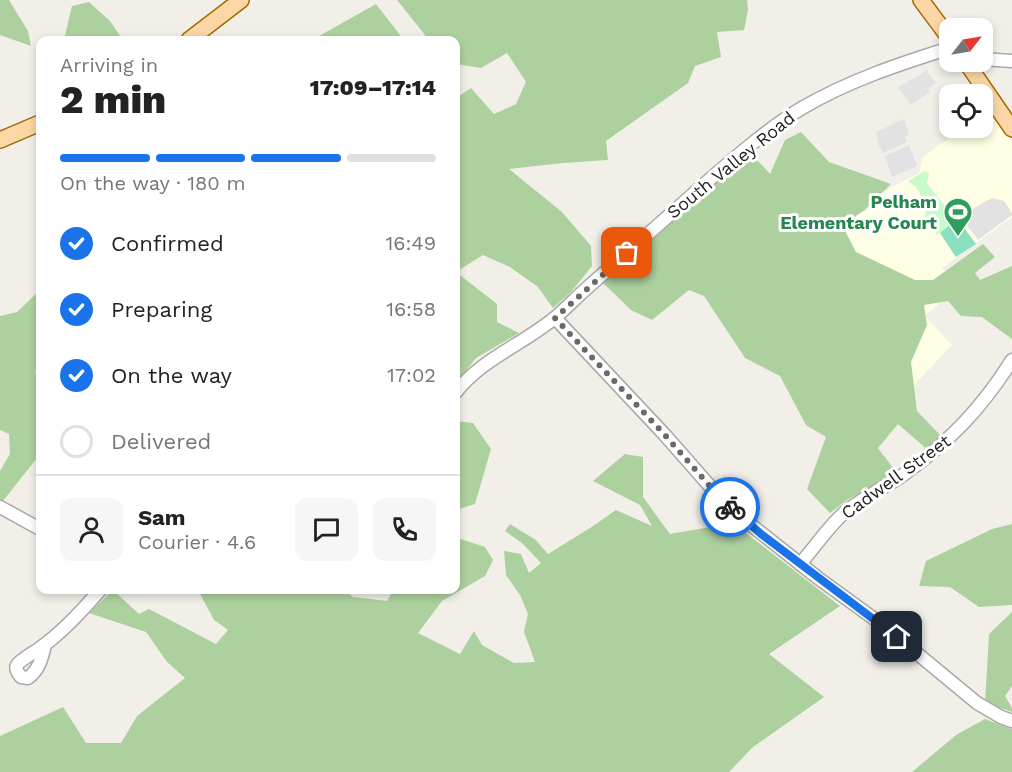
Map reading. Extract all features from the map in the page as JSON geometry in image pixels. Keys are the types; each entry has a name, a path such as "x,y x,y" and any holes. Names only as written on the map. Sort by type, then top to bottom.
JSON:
{"main road":[{"path":"194,36 241,0"},
{"path":"921,0 939,24"},
{"path":"979,72 1012,129"},
{"path":"0,140 36,125"}],"street":[{"name":"South Valley Road","path":"460,387 483,365 555,318 729,163 792,114 872,75 939,52"},
{"path":"993,61 1012,61"},
{"path":"555,318 723,500 753,528 878,621 977,703 1012,721"},
{"name":"Cadwell Street","path":"800,564 847,510 900,477 954,434 989,393 1012,360"},
{"path":"0,507 36,527"},
{"path":"45,645 72,621 96,594"}],"shaded area":[{"path":"926,70 936,83 928,89 930,92 911,105 898,87"},
{"path":"993,114 1012,141 1012,217 942,268 958,287 925,316 952,345 861,441 808,284 839,191 885,191 919,173 923,157 949,138 993,138"},
{"path":"904,119 909,135 905,137 907,142 883,153 879,147 876,132"},
{"path":"909,145 917,166 892,177 885,156"},
{"path":"992,198 1004,201 1012,215 978,240 964,222 974,208"}],"green space":[{"path":"0,0 9,0 28,31 31,46 0,35"},
{"path":"397,0 747,0 748,10 744,30 717,32 721,57 695,66 688,83 606,141 608,160 509,169 562,212 591,246 592,266 571,292 553,308 538,287 510,267 483,255 460,269 460,95 471,88 494,114 516,104 526,82 507,53 481,68 460,65 460,36 426,36"},
{"path":"89,2 110,21 120,36 65,36 72,6"},
{"path":"376,4 401,36 319,36"},
{"path":"801,132 829,162 891,184 865,210 842,225 856,252 915,280 933,280 983,244 995,257 975,273 980,280 1012,266 1012,339 982,317 961,316 948,301 924,305 927,325 911,362 917,411 942,437 929,451 898,424 878,448 896,472 847,500 830,513 807,489 826,437 806,425 780,376 745,358 704,296 689,290 652,320 631,310 602,282 749,151 770,174 785,140"},
{"path":"925,171 929,173 927,183 954,218 952,223 937,235 928,219 924,221 927,206 916,187 908,181"},
{"name":"Pelham Elementary Court","path":"958,220 976,244 956,257 940,233"},
{"path":"460,275 497,304 497,322 519,333 476,358 460,378"},
{"path":"36,294 36,459 3,501 0,499 0,471 10,454 9,434 0,430 0,316 17,312"},
{"path":"460,421 473,423 491,449 475,504 460,509"},
{"path":"625,454 643,457 643,497 670,534 733,523 840,606 769,654 824,697 753,747 729,772 0,772 0,736 63,707 86,743 121,743 137,716 185,678 167,662 146,632 89,613 109,594 117,594 139,614 149,609 216,644 228,630 214,620 200,594 349,594 353,597 387,601 391,594 454,594 442,601 418,633 460,654 474,631 482,645 514,663 535,662 524,632 528,614 520,595 506,575 504,551 521,554 529,573 541,563 523,544 505,531 510,524 536,540 548,554 616,510 652,526 640,505 593,481"},
{"path":"1012,524 1012,605 979,607 950,587 919,586 926,561 992,529"},
{"path":"460,539 485,547 493,560 485,576 460,591"},
{"path":"1012,612 1012,686 1005,696 1012,712 985,703 989,634"},
{"path":"985,719 1012,729 1012,772 912,772 956,735"}],"way so far":[{"path":"627,253 555,318 730,507"}],"place":[{"name":"Pelham Elementary Court","path":"958,238"}],"route":[{"path":"730,507 761,534 897,637"}]}
